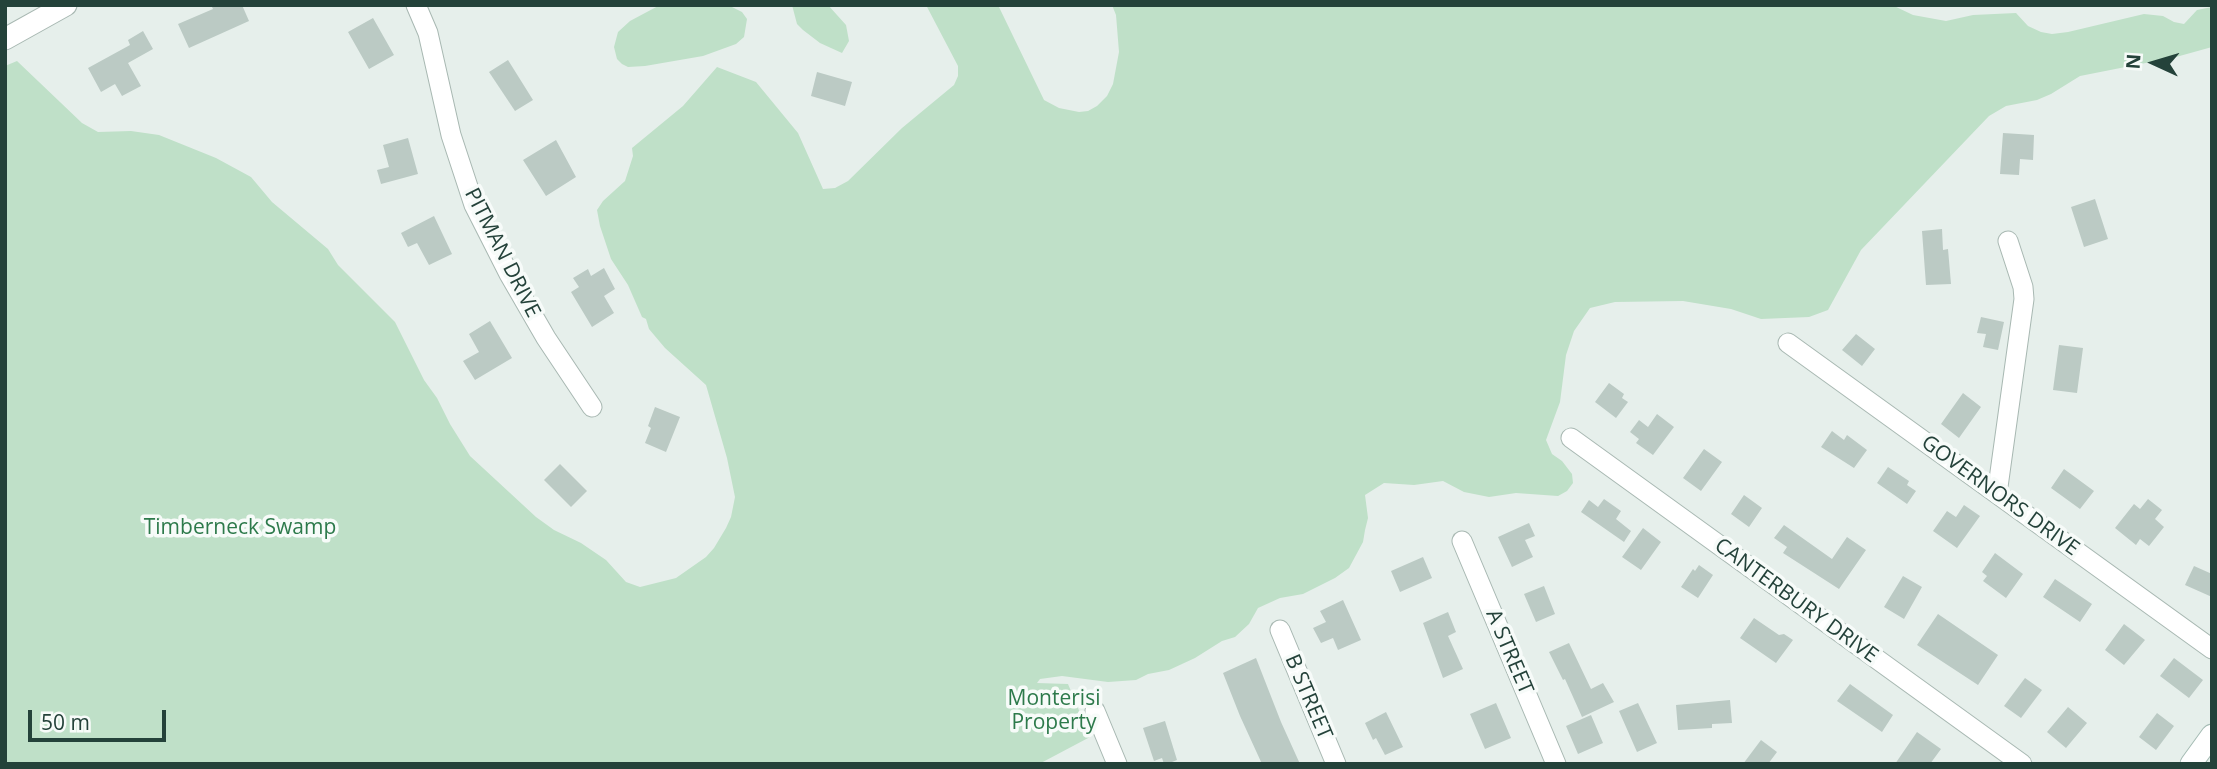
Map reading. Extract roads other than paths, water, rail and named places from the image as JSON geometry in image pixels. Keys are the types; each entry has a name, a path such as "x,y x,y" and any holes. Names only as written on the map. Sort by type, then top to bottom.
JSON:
{"street":[{"path":"5,39 66,5"},
{"name":"PITMAN DRIVE","path":"416,5 428,33 454,144 474,205 509,274 592,407"},
{"path":"1997,494 2024,299 2023,287 2008,241"},
{"name":"GOVERNORS DRIVE","path":"1788,343 2212,649"},
{"name":"CANTERBURY DRIVE","path":"1571,438 2022,764"},
{"name":"A STREET","path":"1462,541 1556,764"},
{"name":"B STREET","path":"1280,630 1336,764"},
{"path":"1095,711 1117,764"},
{"path":"2191,764 2212,735"}],"park label":[{"name":"Timberneck Swamp","path":"240,528"},
{"name":"Monterisi Property","path":"1054,711"}]}
